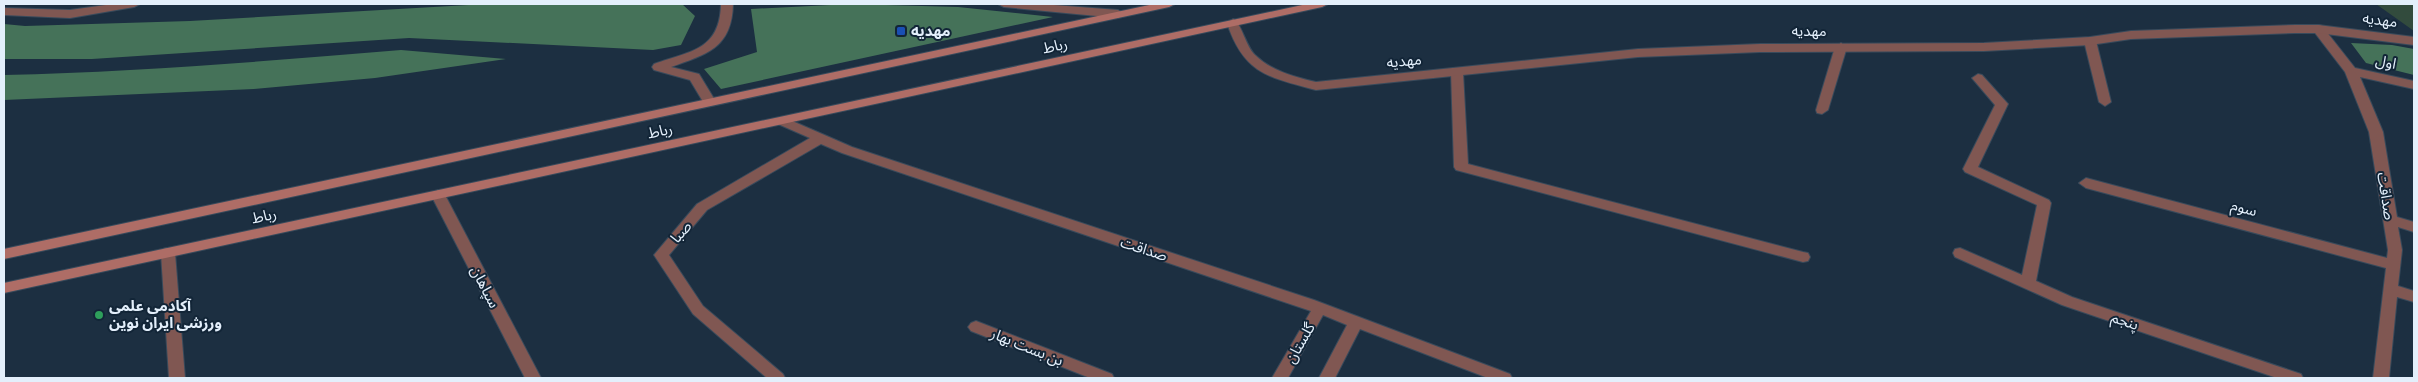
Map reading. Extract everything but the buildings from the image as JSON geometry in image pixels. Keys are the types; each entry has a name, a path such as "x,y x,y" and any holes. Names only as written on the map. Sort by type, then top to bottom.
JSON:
{"main road":[{"name":"رباط","path":"4,254 1169,4"},
{"name":"رباط","path":"4,288 1322,4"}],"street":[{"path":"4,12 70,14 134,4"},
{"path":"710,102 695,77 658,67 704,49 719,38 727,4"},
{"path":"1004,4 1068,7 1118,14"},
{"name":"مهدیه","path":"1233,23 1242,48 1256,64 1283,78 1316,86 1638,53 1760,48 1984,47 2090,41 2131,35 2318,29 2414,41"},
{"name":"صداقت","path":"2318,29 2351,71 2376,132 2395,250 2381,378"},
{"path":"2090,41 2105,102"},
{"path":"1822,110 1841,47"},
{"name":"اول","path":"2351,71 2414,85"},
{"path":"1457,72 1461,167 1803,257"},
{"path":"1978,78 2002,104 1970,169 2044,203 2028,283"},
{"name":"صداقت","path":"783,121 847,150 1320,308 1504,378"},
{"name":"صبا","path":"777,378 698,310 661,255 702,207 821,138"},
{"name":"سوم","path":"2086,183 2393,265"},
{"name":"سپاهان","path":"438,195 533,378"},
{"path":"2390,220 2414,227"},
{"name":"پنجم","path":"1960,252 2068,301 2295,378"},
{"path":"168,253 177,378"},
{"path":"2391,289 2414,297"},
{"name":"گلستان","path":"1280,378 1320,308"},
{"path":"1327,378 1356,322"},
{"name":"بن بست بهار","path":"976,327 1106,378"}],"green space":[{"path":"486,4 682,4 695,16 681,45 653,50 409,38 92,59 4,59 4,24 25,26 190,21"},
{"path":"850,4 958,7 1053,17 721,89 704,69 757,52 751,9"},
{"path":"2376,4 2414,4 2414,31"},
{"path":"2351,43 2392,45 2414,49 2414,75 2366,63"},
{"path":"401,50 506,59 375,78 254,89 4,100 4,75 153,69"}],"place":[{"name":"مهدیه","path":"901,31"},
{"name":"آکادمی علمی ورزشی ایران نوین","path":"99,315"}]}
